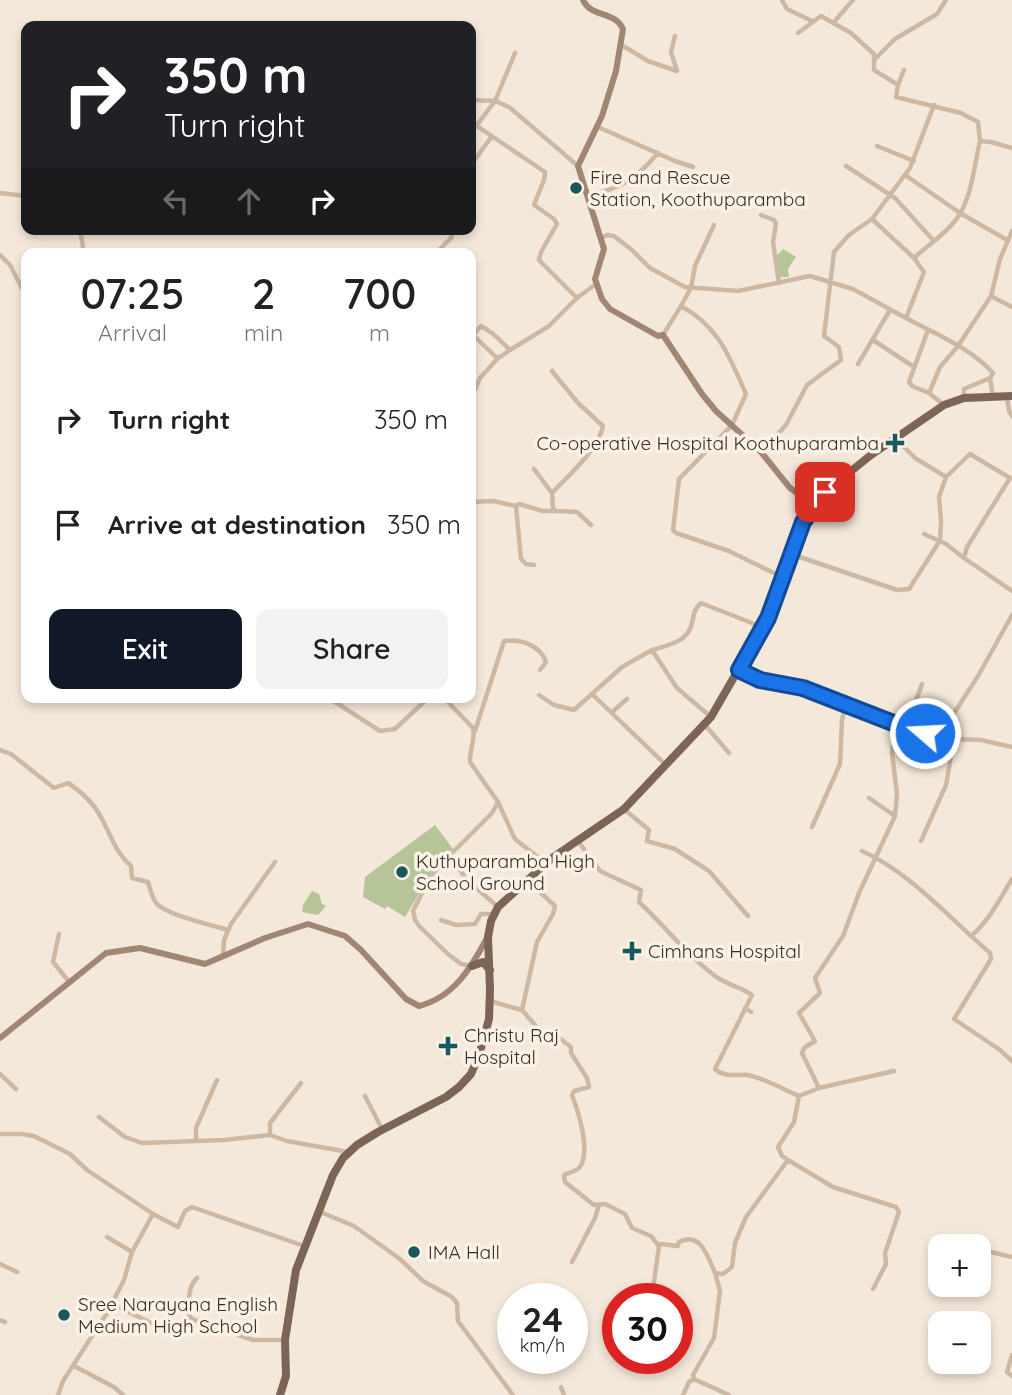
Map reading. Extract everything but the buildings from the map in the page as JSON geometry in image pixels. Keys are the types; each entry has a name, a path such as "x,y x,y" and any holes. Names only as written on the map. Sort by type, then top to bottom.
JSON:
{"main road":[{"path":"583,0 590,10 617,19 623,29 616,71 598,127 583,151 578,166 601,237 604,255 596,273 601,299 610,309 658,336 663,335 702,394 761,452 790,488 814,505"},
{"path":"0,1038 106,953 140,948 205,964 265,938 308,924 345,936 406,999 419,1006 433,1002 460,981 472,966 488,937 496,910 546,864 580,844 624,810 708,720 763,627 803,522 814,505 840,478 944,405 964,398 1010,396"},
{"path":"280,1395 287,1364 285,1340 291,1293 304,1246 333,1175 349,1152 383,1129 446,1097 471,1073 489,1019 488,937"},
{"path":"477,957 483,955 490,960"},
{"path":"472,966 483,962 490,970"}],"street":[{"path":"782,0 787,9 813,22"},
{"path":"834,22 853,0"},
{"path":"875,60 895,39 937,14 946,0"},
{"path":"798,33 821,16 834,22 874,54 874,70 898,85"},
{"path":"620,44 648,61 677,71 671,52 675,36"},
{"path":"515,53 495,101 477,125 545,172 534,205 554,219 557,225 539,260 577,298"},
{"path":"904,70 896,97 961,113 978,122 979,141 967,200 955,221 914,258"},
{"path":"476,100 495,101 509,107 578,166"},
{"path":"761,452 786,425 807,385 841,360 839,347 824,336 834,252 849,235 872,219 914,161 934,105"},
{"path":"598,127 693,167"},
{"path":"476,158 492,136"},
{"path":"979,141 1012,148"},
{"path":"877,146 914,161"},
{"path":"589,196 620,188 646,167 658,153"},
{"path":"846,166 890,195 934,241"},
{"path":"905,174 960,213 1007,240"},
{"path":"0,193 21,196"},
{"path":"761,215 774,220 776,225 774,242 779,283"},
{"path":"872,219 914,258 924,272 906,318"},
{"path":"663,335 691,288 695,266 714,225"},
{"path":"929,393 940,368 991,296 1012,231"},
{"path":"441,248 451,235"},
{"path":"601,237 614,236 650,268 677,285 738,291 805,276 829,281 867,295 958,346 987,366 993,373 990,378 964,389 964,398"},
{"path":"0,255 10,265 21,286"},
{"path":"476,388 480,378 498,358 549,326 577,298 596,284"},
{"path":"991,296 1012,307"},
{"path":"681,306 708,324 726,350 746,394 732,425 679,479 673,530 729,551 783,577"},
{"path":"858,364 890,310"},
{"path":"476,330 481,326 497,335 510,350"},
{"path":"928,330 910,385 929,393 944,405"},
{"path":"476,338 498,358"},
{"path":"873,340 915,367"},
{"path":"552,371 603,429 572,473 552,493"},
{"path":"990,378 993,397"},
{"path":"1010,396 1009,411 1012,416"},
{"path":"895,438 915,458 946,477"},
{"path":"791,554 897,590 909,589 939,541 942,521 939,498 946,477 970,454 1011,477 967,547 964,558"},
{"path":"534,469 552,493 553,508 556,510"},
{"path":"476,502 493,501 516,506 519,504 543,511 577,512 591,525"},
{"path":"516,506 520,554 526,564 534,565"},
{"path":"924,534 939,541 1012,591"},
{"path":"539,695 555,705 573,710 622,667 687,635 696,607 701,603 763,627"},
{"path":"940,735 978,676 1012,615"},
{"path":"540,670 547,662 537,649 516,640 504,641 474,732 470,762 498,802 515,839 546,864"},
{"path":"652,650 677,688 708,720 729,753"},
{"path":"739,670 760,680 803,688 906,728 954,739 981,740 1012,747"},
{"path":"906,728 922,684"},
{"path":"593,695 667,766"},
{"path":"612,712 627,699"},
{"path":"337,703 380,731 395,729 423,703"},
{"path":"449,703 470,724 474,732"},
{"path":"812,827 839,764 846,703"},
{"path":"819,1087 802,1054 804,1048 815,1041 799,1013 820,993 815,978 843,936 895,816 897,794 892,753 895,728 891,721"},
{"path":"921,841 946,785 954,739"},
{"path":"0,751 11,754 54,788 68,783 85,796 102,818 121,857 131,866 132,878 148,882 161,907 228,930"},
{"path":"869,798 895,816"},
{"path":"472,966 454,960 415,920 413,911 429,879 492,813 498,802"},
{"path":"624,810 649,830 648,841 675,849 709,872 748,916"},
{"path":"580,844 600,871 641,890 639,902 689,954 717,977 752,995 715,1069 718,1072 730,1076 747,1075 799,1096 819,1087 894,1071"},
{"path":"862,851 876,857 905,877 990,953 991,959 954,1019 1012,1061"},
{"path":"450,855 466,880 496,910"},
{"path":"223,958 224,940 237,913 257,890 275,862"},
{"path":"971,936 981,928 1012,879"},
{"path":"522,1010 537,942 555,906 527,880"},
{"path":"441,919 456,925 475,924 481,914 496,910"},
{"path":"59,934 53,962 70,983"},
{"path":"489,1000 522,1010 540,1031 555,1033 571,1047 573,1058 587,1077 589,1087 575,1091 572,1096 585,1141 581,1164 563,1177 567,1185 595,1206 605,1204 625,1214 632,1228 651,1236 659,1246 654,1283"},
{"path":"745,1008 751,1012"},
{"path":"0,1074 16,1089"},
{"path":"196,1140 199,1121 217,1080"},
{"path":"270,1135 270,1123 302,1083"},
{"path":"365,1096 383,1129"},
{"path":"799,1096 794,1122 778,1147 782,1156 833,1187 896,1207 899,1212 886,1253 886,1264 873,1289"},
{"path":"99,1117 125,1138 142,1143 224,1140 270,1135 287,1141 349,1152"},
{"path":"0,1134 34,1136 69,1154 87,1170 153,1214 178,1227 186,1208 192,1207 304,1246"},
{"path":"715,1273 723,1274 733,1267 735,1243 746,1217 788,1160"},
{"path":"572,1262 599,1205"},
{"path":"317,1211 354,1226 400,1259 423,1281 455,1300 458,1321 513,1395"},
{"path":"58,1395 63,1381 112,1304 124,1280 132,1252 153,1214"},
{"path":"107,1237 132,1252"},
{"path":"659,1246 678,1246 682,1240 692,1240 703,1246 720,1290 714,1338 699,1361 694,1379"},
{"path":"991,1252 1012,1257"},
{"path":"0,1264 17,1272"},
{"path":"712,1266 723,1274"},
{"path":"197,1278 189,1289 190,1302 186,1311 192,1319 253,1340 285,1340"},
{"path":"112,1304 176,1335 187,1321 192,1319"},
{"path":"1012,1355 1007,1372 1012,1376"},
{"path":"74,1366 114,1387 123,1395"},
{"path":"683,1395 689,1382 694,1379"},
{"path":"694,1379 729,1395"},
{"path":"561,1387 564,1395"}],"green space":[{"path":"783,249 796,257 788,269 789,277 776,277 774,258"},
{"name":"Kuthuparamba High School Ground","path":"435,825 453,849 435,867 405,917 387,906 385,909 363,897 365,877"},
{"path":"312,891 319,894 322,904 326,906 318,915 302,912 303,905"}],"place":[{"name":"Fire and Rescue Station, Koothuparamba","path":"576,188"},
{"name":"Co-operative Hospital Koothuparamba","path":"895,443"},
{"name":"Kuthuparamba High School Ground","path":"402,872"},
{"name":"Cimhans Hospital","path":"632,951"},
{"name":"Christu Raj Hospital","path":"448,1046"},
{"name":"IMA Hall","path":"414,1252"},
{"name":"Sree Narayana English Medium High School","path":"64,1315"}],"route":[{"path":"825,492 803,522 768,618 739,670 760,680 803,688 925,733"}]}
